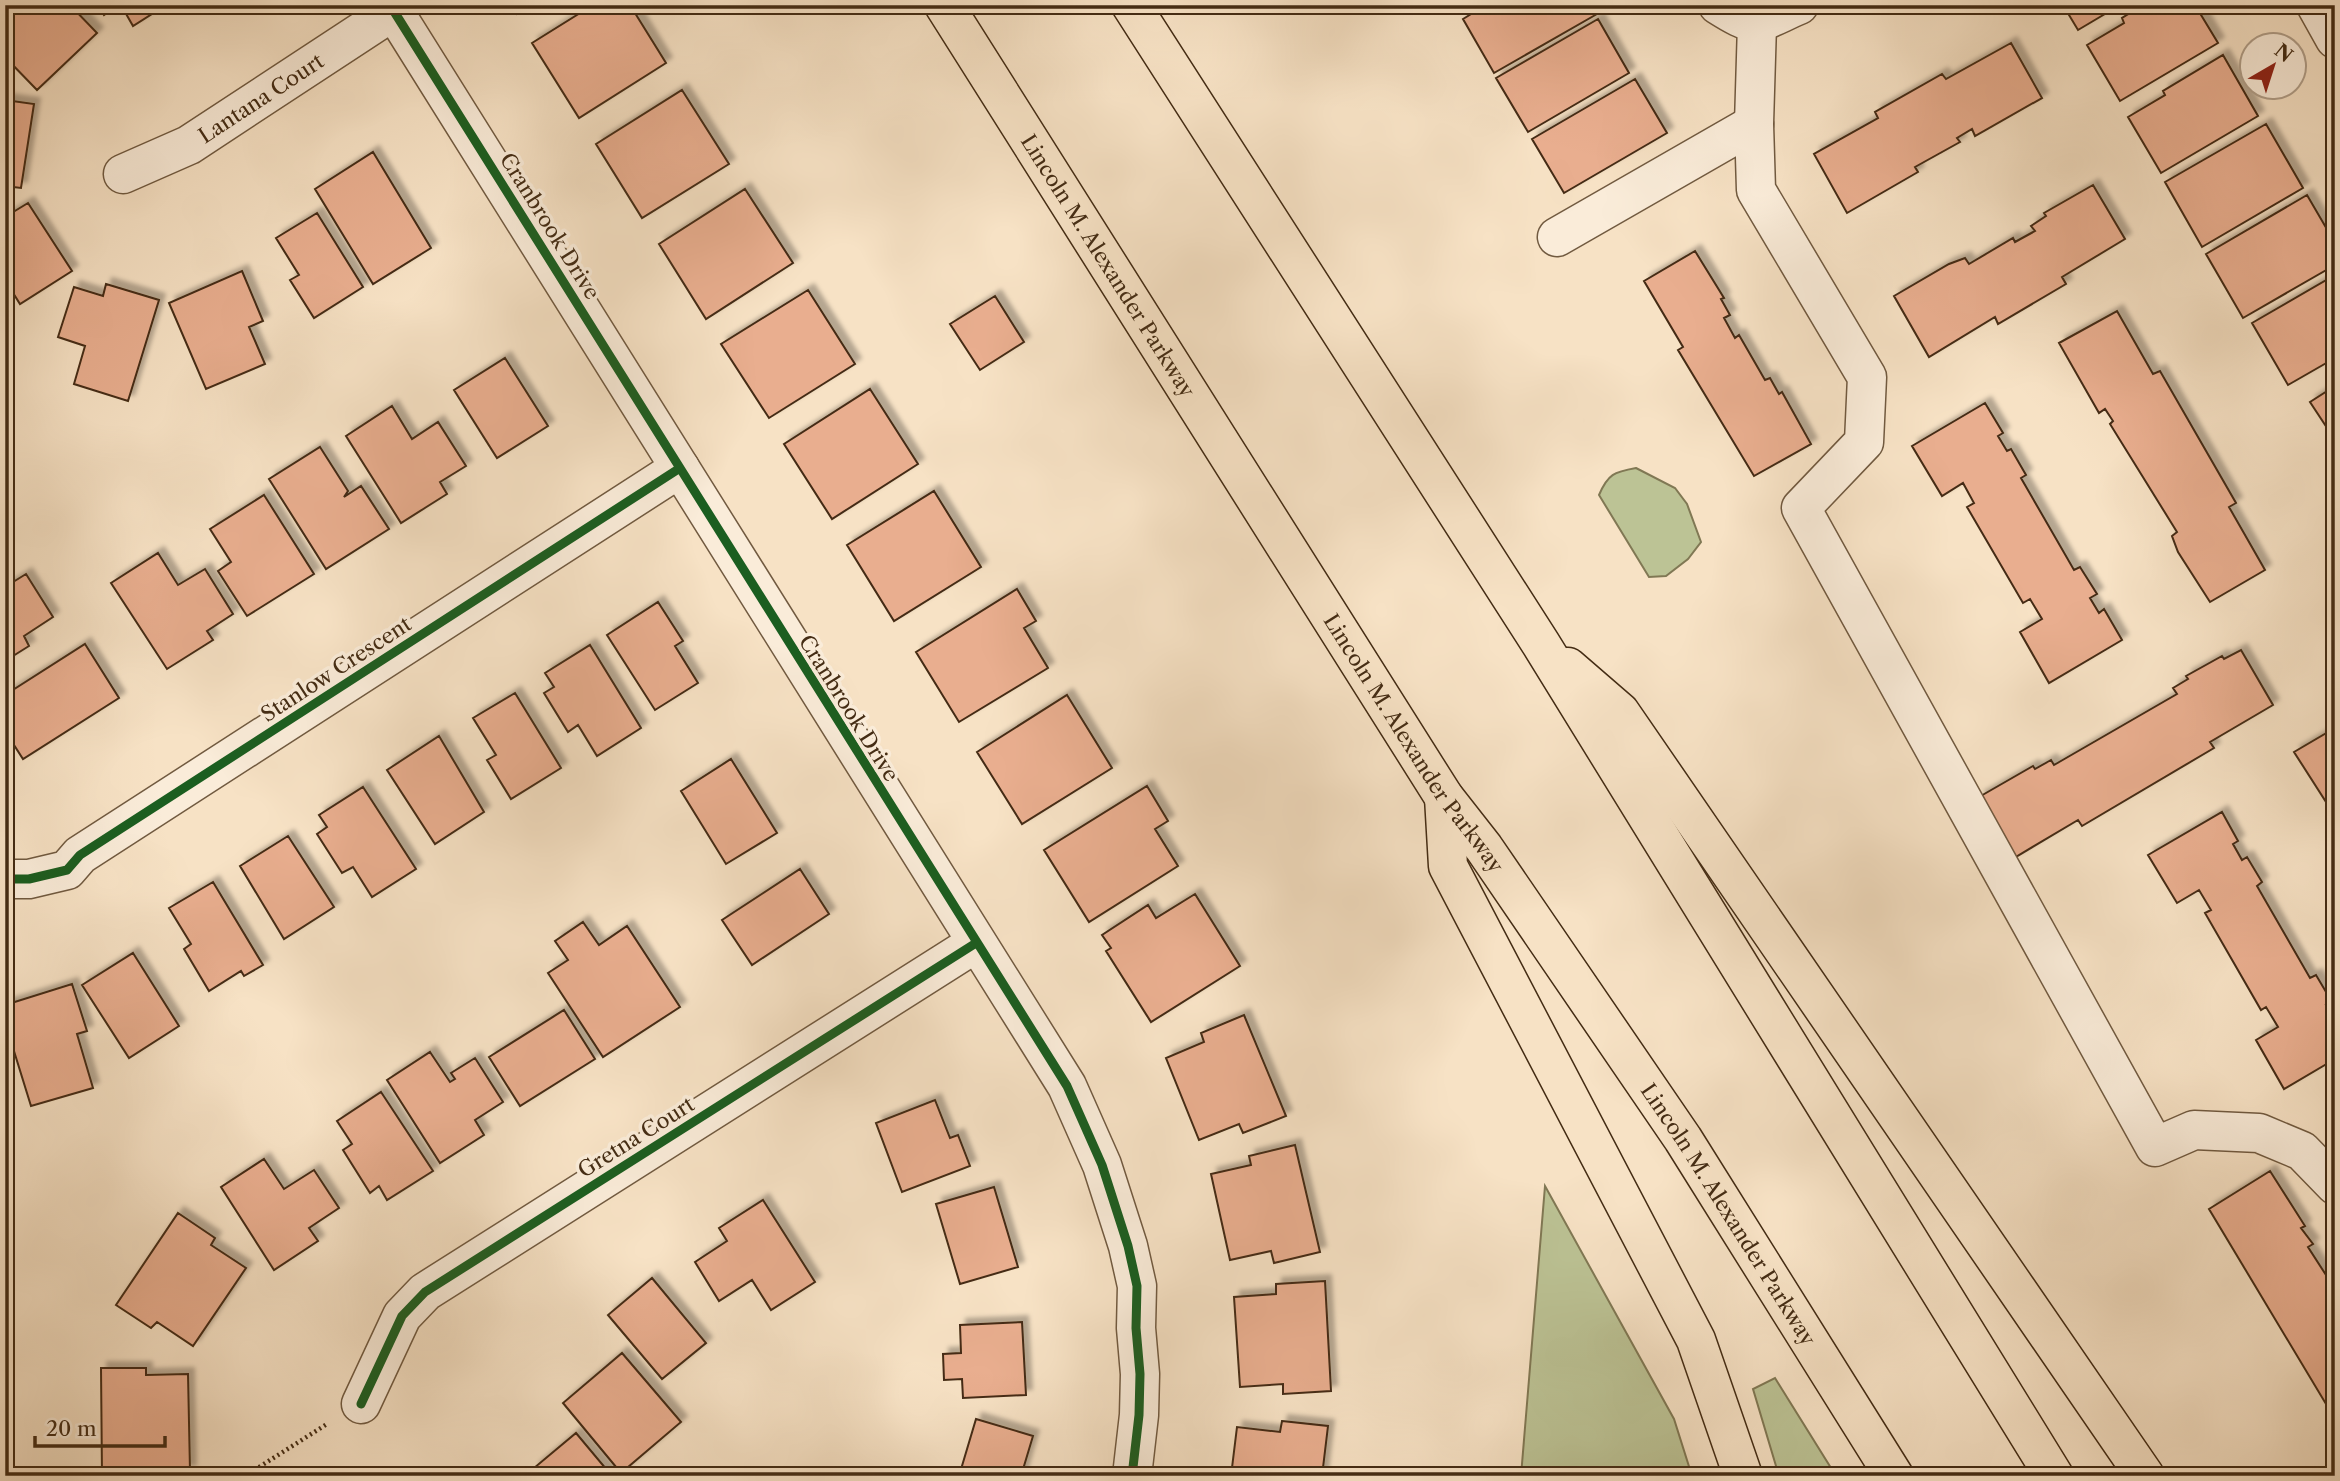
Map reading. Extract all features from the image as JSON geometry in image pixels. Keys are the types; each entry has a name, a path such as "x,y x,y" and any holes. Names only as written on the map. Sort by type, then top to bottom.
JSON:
{"highway":[{"name":"Lincoln M. Alexander Parkway","path":"944,5 1444,797 1484,849 1683,1139 1894,1476"},
{"path":"1130,5 1541,644 2054,1476"},
{"path":"1541,644 1620,712 2145,1476"},
{"path":"1444,797 1448,866 1696,1340 1744,1476"}],"street":[{"path":"1718,5 1743,21 1757,24 1800,5"},
{"path":"2315,5 2335,39"},
{"name":"Lantana Court","path":"123,174 189,145 391,8"},
{"name":"Cranbrook Drive","path":"391,8 1067,1086 1102,1165 1128,1246 1136,1286 1140,1374 1139,1415 1132,1476"},
{"path":"1757,24 1754,124 1756,190 1867,377 1864,442 1801,508 2155,1147 2194,1130 2259,1133 2302,1152 2335,1185"},
{"path":"1557,237 1754,124"},
{"name":"Stanlow Crescent","path":"5,879 29,879 67,870 80,855 680,468"},
{"name":"Gretna Court","path":"361,1404 402,1317 425,1292 976,943"}],"path":[{"path":"245,1476 361,1404"}],"green space":[{"path":"1636,468 1675,488 1687,504 1701,542 1688,559 1666,576 1649,577 1599,495 1605,482 1613,475"},
{"path":"1545,1186 1674,1419 1692,1476 1521,1476"},
{"path":"1775,1378 1836,1476 1779,1476 1753,1389"}],"building":[{"path":"9,5 28,5 34,11 39,5 70,5 97,33 37,90 5,57 5,9"},
{"path":"98,5 118,5 104,15"},
{"path":"121,5 166,5 133,26"},
{"path":"511,5 531,5 517,14"},
{"path":"593,5 630,5 666,63 579,118 532,43"},
{"path":"1486,5 1591,5 1597,14 1494,73 1463,19"},
{"path":"2063,5 2120,5 2078,30"},
{"path":"2143,5 2195,5 2218,43 2120,101 2087,45 2124,23 2122,18"},
{"path":"1598,19 1629,73 1528,132 1496,78"},
{"path":"2011,43 2042,98 1975,136 1972,129 1957,138 1960,142 1915,167 1918,172 1847,213 1814,154 1878,118 1875,112 1942,74 1946,79"},
{"path":"2223,55 2238,81 2238,102 2250,102 2258,116 2161,173 2128,117 2165,95 2163,91"},
{"path":"1635,79 1667,133 1564,193 1532,139"},
{"path":"682,90 729,164 642,218 596,144"},
{"path":"5,100 34,104 21,188 5,186"},
{"path":"2266,124 2303,188 2202,247 2165,182"},
{"path":"373,152 431,248 373,284 315,189"},
{"path":"2093,185 2125,239 2062,277 2066,284 1998,324 1995,317 1929,357 1894,296 1949,264 1965,258 1969,264 2013,238 2015,242 2035,231 2031,226 2046,216 2044,213"},
{"path":"745,189 793,263 706,319 659,244"},
{"path":"2307,195 2335,243 2335,265 2243,318 2206,254"},
{"path":"28,203 72,271 20,304 5,280 5,217"},
{"path":"317,213 363,287 314,318 290,280 299,275 276,238"},
{"path":"1695,251 1724,298 1721,299 1730,315 1724,318 1735,338 1739,335 1765,380 1770,378 1779,394 1782,392 1811,444 1754,476 1678,350 1683,347 1644,281"},
{"path":"242,271 263,321 249,327 265,364 206,389 169,303"},
{"path":"2335,275 2335,358 2288,385 2252,323"},
{"path":"106,284 159,300 128,401 74,384 85,346 58,337 74,287 103,296"},
{"path":"808,290 855,364 769,418 721,344"},
{"path":"995,296 1024,342 980,370 950,324"},
{"path":"2117,311 2153,374 2160,371 2236,503 2229,507 2265,570 2210,602 2178,552 2172,536 2177,532 2110,424 2113,421 2105,409 2099,413 2059,343"},
{"path":"505,358 548,426 497,458 454,390"},
{"path":"2335,386 2335,440 2310,402"},
{"path":"870,389 918,464 832,519 784,444"},
{"path":"1985,403 2003,433 1998,436 2007,451 2011,449 2026,475 2021,478 2074,570 2080,567 2097,594 2090,598 2099,613 2104,609 2122,640 2049,683 2020,632 2042,619 2030,599 2023,603 1967,507 1974,503 1963,483 1942,496 1912,446"},
{"path":"392,406 412,439 438,422 466,466 440,482 447,494 401,523 346,436"},
{"path":"320,447 348,491 344,497 361,486 389,529 326,569 269,479"},
{"path":"934,491 981,567 894,621 847,545"},
{"path":"264,495 314,574 247,616 218,571 231,562 210,529"},
{"path":"158,553 178,585 205,569 233,614 207,631 213,640 167,669 111,583"},
{"path":"26,574 53,617 24,636 29,646 5,661 5,587"},
{"path":"1017,589 1036,621 1024,628 1048,668 959,722 916,652"},
{"path":"658,602 683,641 675,646 698,683 655,710 607,635"},
{"path":"85,644 119,698 23,759 5,731 5,695"},
{"path":"590,645 641,728 597,756 578,725 568,732 544,693 554,687 545,673"},
{"path":"2241,650 2273,705 2210,742 2214,748 2082,826 2078,820 2014,858 1979,797 2033,766 2035,769 2051,760 2054,765 2177,694 2173,688 2188,679 2186,676 2222,656 2224,659"},
{"path":"515,693 561,768 511,799 487,760 496,755 473,718"},
{"path":"1067,695 1112,768 1022,824 977,752"},
{"path":"2335,728 2335,816 2294,752"},
{"path":"439,736 484,812 435,844 387,770"},
{"path":"731,759 777,833 726,864 681,791"},
{"path":"1147,786 1168,821 1155,829 1178,866 1089,922 1044,850"},
{"path":"363,787 416,869 372,897 353,867 342,873 317,834 327,827 319,815"},
{"path":"2222,812 2238,841 2233,844 2242,860 2247,857 2262,882 2257,886 2310,978 2316,975 2332,1002 2326,1005 2335,1019 2335,1059 2284,1089 2256,1040 2278,1027 2266,1007 2261,1010 2205,913 2211,910 2199,890 2177,903 2148,855"},
{"path":"288,836 334,907 284,939 240,866"},
{"path":"800,869 829,914 752,965 722,920"},
{"path":"213,882 263,965 244,976 241,971 209,991 184,949 191,944 169,908"},
{"path":"1195,894 1240,966 1151,1022 1106,951 1111,948 1102,935 1148,905 1156,918"},
{"path":"583,922 599,945 627,926 680,1007 603,1057 548,973 568,960 555,941"},
{"path":"133,953 179,1026 129,1058 82,985"},
{"path":"72,984 87,1031 77,1034 93,1088 31,1106 5,1022 5,1005"},
{"path":"564,1010 595,1059 520,1106 489,1057"},
{"path":"1244,1015 1286,1116 1243,1133 1239,1124 1199,1140 1166,1058 1204,1042 1201,1033"},
{"path":"430,1052 450,1082 455,1079 451,1073 475,1058 503,1102 475,1120 484,1135 440,1163 387,1080"},
{"path":"381,1092 433,1171 387,1200 379,1186 370,1193 343,1150 352,1144 337,1121"},
{"path":"935,1100 950,1138 958,1135 970,1166 902,1192 876,1123"},
{"path":"1295,1145 1320,1252 1274,1263 1271,1251 1230,1260 1211,1174 1251,1165 1249,1156"},
{"path":"264,1159 284,1189 314,1170 339,1208 309,1228 318,1241 274,1270 221,1187"},
{"path":"2270,1171 2305,1226 2301,1228 2313,1244 2308,1247 2335,1289 2335,1406 2332,1401 2326,1404 2209,1209"},
{"path":"994,1187 1018,1267 960,1284 936,1204"},
{"path":"763,1200 815,1282 771,1310 752,1280 719,1301 695,1262 727,1241 719,1228"},
{"path":"178,1213 215,1238 211,1245 246,1268 193,1346 157,1322 151,1328 116,1305"},
{"path":"652,1278 706,1343 662,1379 608,1315"},
{"path":"1325,1281 1331,1391 1283,1394 1283,1384 1240,1387 1234,1297 1276,1294 1276,1284"},
{"path":"1022,1322 1026,1395 963,1398 962,1379 944,1380 943,1354 961,1353 960,1325"},
{"path":"622,1353 681,1422 621,1473 563,1403"},
{"path":"101,1368 146,1368 146,1375 188,1374 190,1471 148,1471 149,1476 102,1476"},
{"path":"976,1419 1033,1436 1021,1476 959,1476"},
{"path":"1282,1421 1328,1426 1322,1476 1231,1476 1237,1427 1280,1432"},
{"path":"576,1433 612,1476 541,1476 534,1468"}],"cycle path":[{"path":"390,5 1067,1086 1102,1165 1128,1246 1137,1286 1139,1415 1132,1476"},
{"path":"5,879 29,879 67,870 80,855 680,468"},
{"path":"361,1404 402,1316 425,1292 976,943"}]}
